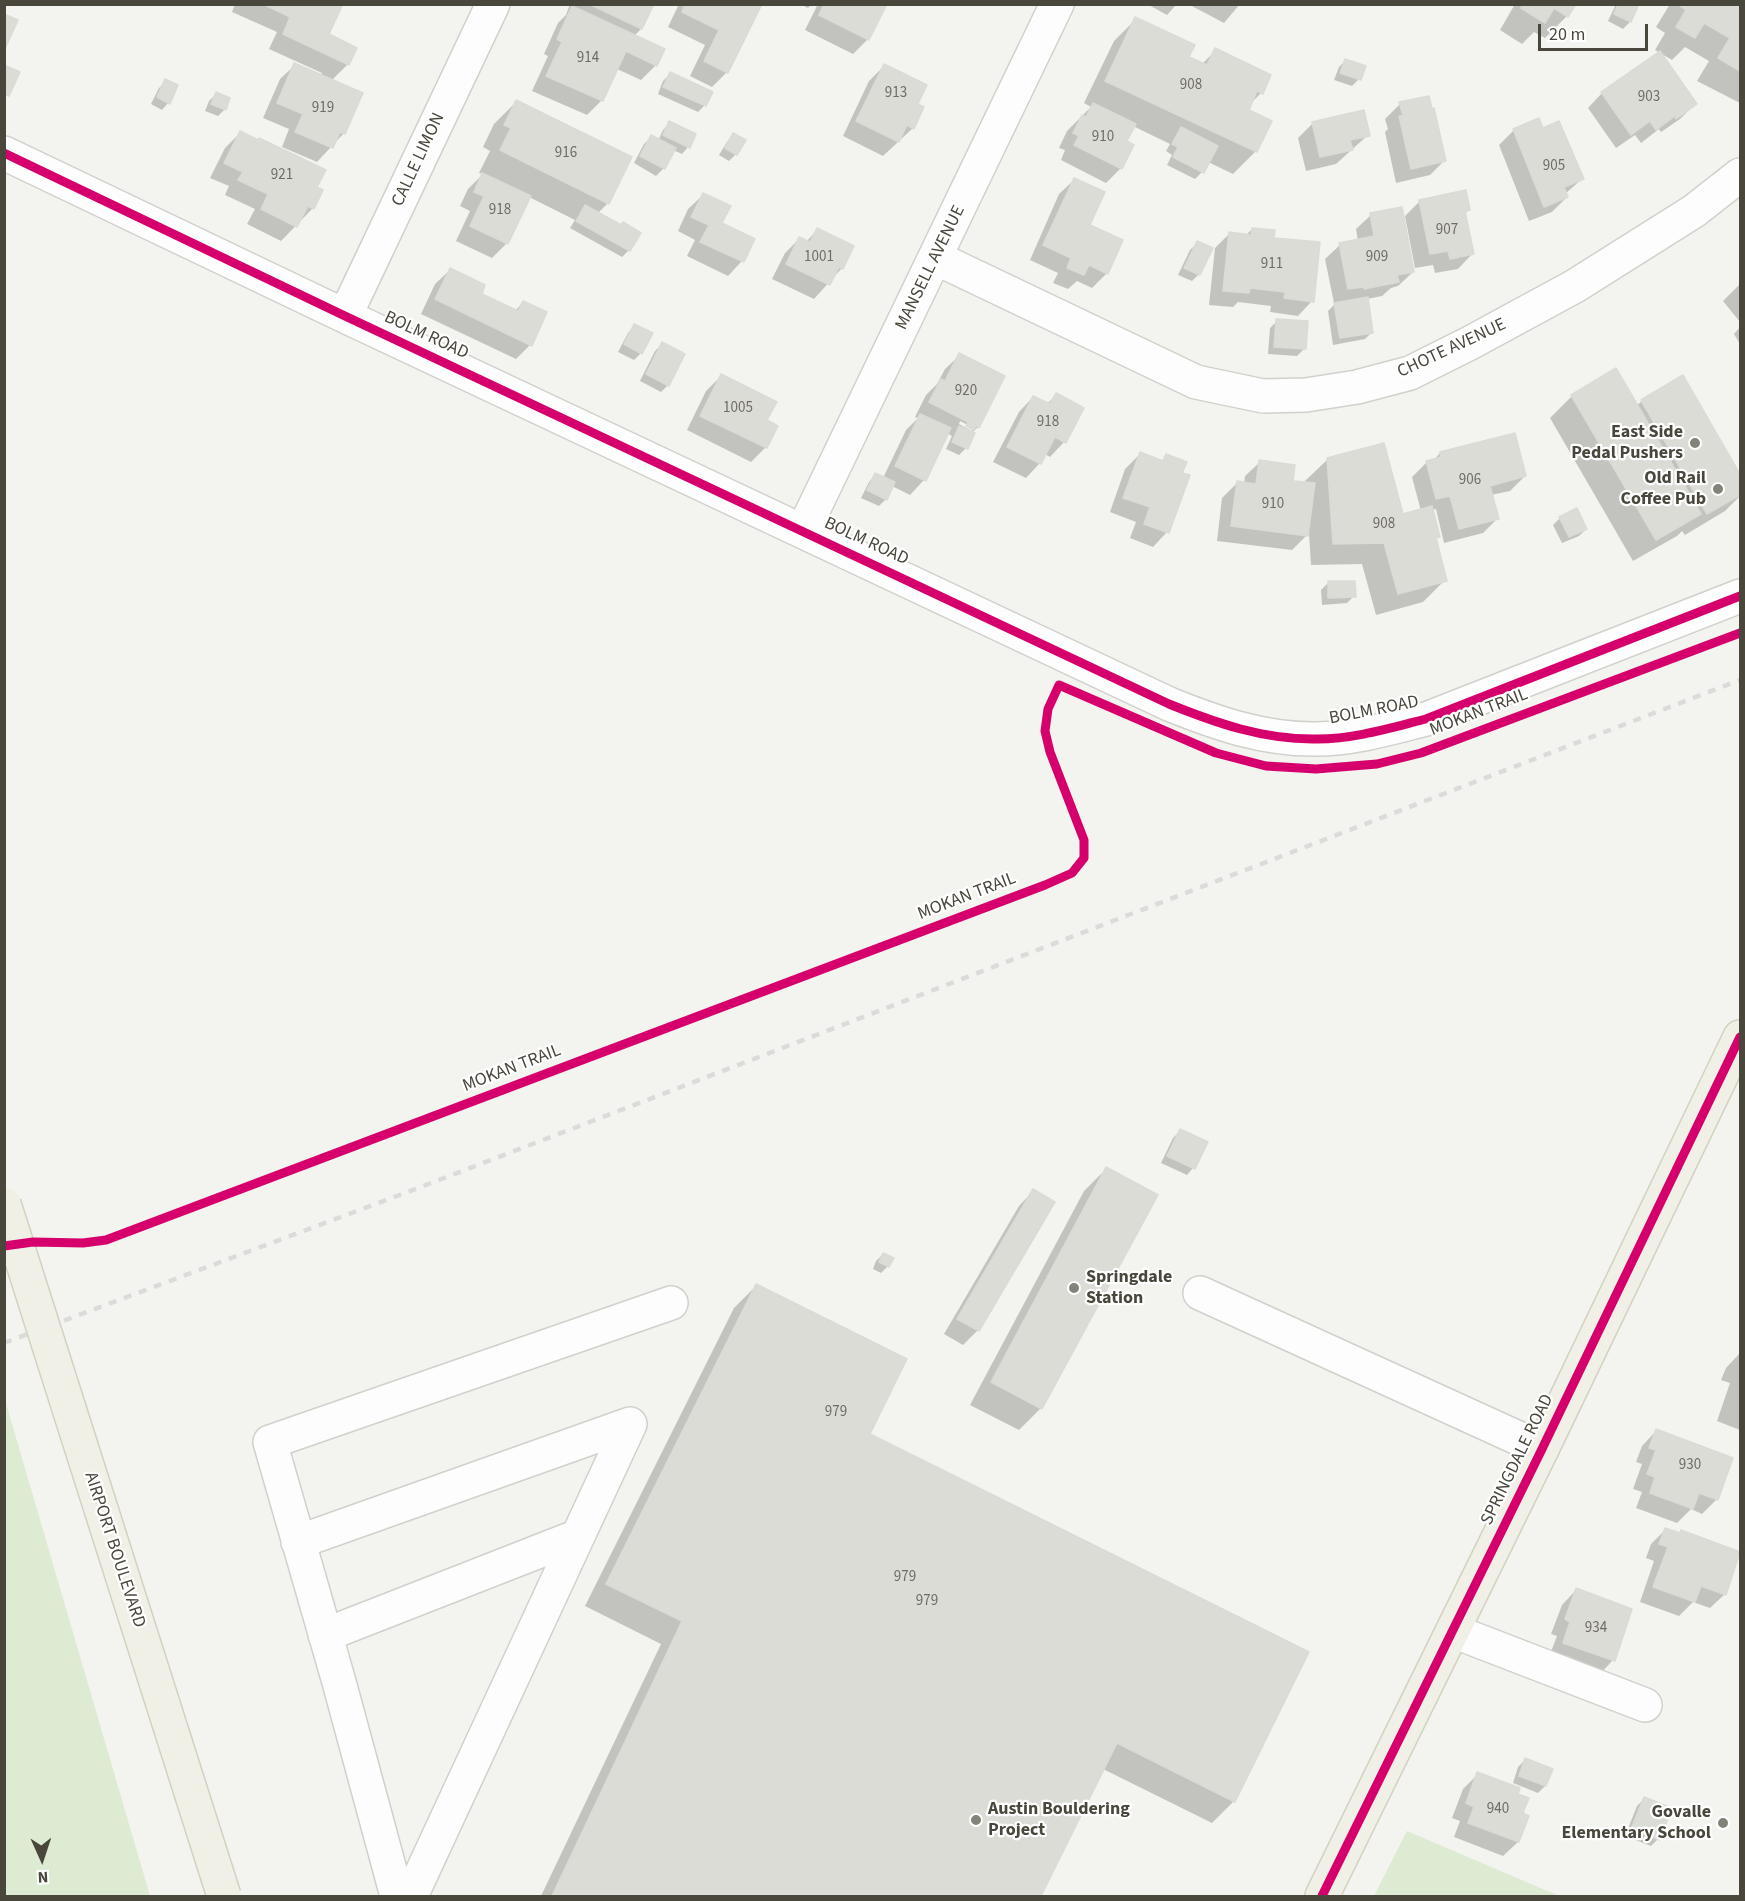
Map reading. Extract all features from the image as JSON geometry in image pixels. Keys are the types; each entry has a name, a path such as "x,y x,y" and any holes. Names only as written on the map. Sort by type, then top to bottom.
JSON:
{"main road":[{"name":"SPRINGDALE ROAD","path":"1322,1896 1542,1449 1740,1037"},
{"name":"AIRPORT BOULEVARD","path":"4,1204 224,1896"}],"street":[{"name":"CALLE LIMON","path":"345,316 492,4"},
{"name":"MANSELL AVENUE","path":"803,531 1057,4"},
{"name":"BOLM ROAD","path":"4,153 345,316 1180,708 1241,730 1316,739 1381,731 1426,719 1740,596"},
{"name":"CHOTE AVENUE","path":"936,258 1196,382 1263,396 1306,395 1357,387 1410,373 1470,343 1575,286 1694,211 1740,175"},
{"path":"1200,1293 1542,1449"},
{"path":"397,1896 270,1442 671,1303"},
{"path":"298,1542 630,1424 411,1896"},
{"path":"325,1635 578,1536"},
{"path":"1453,1631 1645,1705"}],"green space":[{"path":"5,1400 150,1896 5,1896"},
{"path":"1407,1831 1559,1896 1374,1896"}],"building":[{"path":"263,4 343,4 329,34 357,48 349,65 283,34 290,17"},
{"path":"589,4 654,4 642,29"},
{"path":"685,4 757,4 761,6 728,73 704,61 719,30 682,12"},
{"path":"824,4 887,4 869,40 819,15"},
{"path":"1522,4 1576,4 1568,17 1554,8 1545,23 1521,8"},
{"path":"1618,4 1639,4 1631,22 1614,14"},
{"path":"1677,4 1740,4 1740,71 1718,58 1730,38 1704,23 1695,38 1676,27 1686,10"},
{"path":"572,6 665,49 657,66 626,51 603,101 546,76 562,42 557,39"},
{"path":"4,14 18,20 4,51"},
{"path":"1135,17 1195,45 1189,57 1207,65 1215,48 1271,75 1263,94 1257,91 1249,110 1272,121 1257,152 1105,81"},
{"path":"1660,51 1697,104 1656,130 1650,121 1631,135 1601,92"},
{"path":"1345,59 1366,66 1361,80 1340,73"},
{"path":"294,63 363,93 345,134 340,132 333,148 295,132 303,114 277,103"},
{"path":"884,64 927,85 918,104 924,107 914,129 907,125 899,142 856,121"},
{"path":"4,65 20,72 9,96 4,94"},
{"path":"670,72 713,92 706,106 663,87"},
{"path":"165,79 178,85 170,104 157,97"},
{"path":"216,92 230,98 226,110 211,104"},
{"path":"1429,96 1432,109 1434,108 1446,161 1411,169 1399,116 1403,116 1399,102"},
{"path":"516,100 632,157 609,204 500,150 511,128 504,125"},
{"path":"1093,103 1136,124 1127,141 1134,145 1122,169 1074,145 1079,136 1073,133 1082,115 1086,117"},
{"path":"1364,110 1370,136 1350,140 1353,150 1320,157 1312,122"},
{"path":"1539,118 1543,128 1559,121 1584,179 1564,187 1568,197 1544,207 1513,129"},
{"path":"669,121 696,134 690,148 663,135"},
{"path":"1181,127 1218,146 1204,173 1173,157 1178,147 1172,144"},
{"path":"240,131 326,170 317,187 323,190 314,209 308,206 297,227 261,209 268,194 238,180 243,172 224,163"},
{"path":"733,133 746,140 737,155 725,148"},
{"path":"651,135 676,148 665,169 640,156"},
{"path":"482,173 531,196 508,244 470,226 484,196 474,192"},
{"path":"1074,178 1105,192 1090,225 1123,240 1108,274 1089,265 1084,275 1067,268 1071,258 1043,245"},
{"path":"1466,190 1470,210 1465,211 1474,254 1450,259 1448,251 1430,254 1419,200"},
{"path":"703,193 731,206 722,223 755,239 744,262 700,242 709,225 691,217"},
{"path":"585,205 641,233 630,251 576,221"},
{"path":"1402,207 1414,272 1397,275 1399,282 1364,289 1364,287 1348,289 1339,243 1374,236 1370,213"},
{"path":"817,228 854,246 843,269 839,267 830,285 786,264 799,237 810,242"},
{"path":"1252,228 1275,230 1274,238 1320,242 1314,302 1284,298 1285,292 1250,288 1249,293 1223,291 1229,232 1251,235"},
{"path":"1197,241 1213,248 1200,275 1184,268"},
{"path":"450,268 485,285 482,294 518,311 523,301 547,312 532,346 435,299"},
{"path":"1368,297 1373,333 1340,338 1334,303"},
{"path":"1276,319 1308,321 1306,349 1274,347"},
{"path":"634,324 653,333 642,354 624,344"},
{"path":"662,342 685,354 669,386 646,374"},
{"path":"959,353 1005,376 979,428 976,426 974,430 966,426 968,422 929,402 941,379 945,381"},
{"path":"1616,368 1701,514 1656,540 1571,395"},
{"path":"721,374 777,402 767,420 778,426 767,448 700,416"},
{"path":"1683,375 1740,474 1740,495 1707,514 1641,400"},
{"path":"1056,393 1084,408 1066,443 1055,437 1041,464 1007,447 1033,396 1050,404"},
{"path":"920,414 951,428 926,481 895,466"},
{"path":"959,426 975,433 968,449 952,442"},
{"path":"1515,433 1526,476 1490,486 1499,519 1459,529 1450,496 1436,499 1426,461 1441,457 1440,452"},
{"path":"1384,443 1403,514 1432,506 1440,537 1436,538 1447,581 1398,594 1384,543 1333,544 1327,458"},
{"path":"1140,452 1163,461 1166,454 1187,462 1182,473 1190,475 1169,533 1144,524 1150,507 1123,498"},
{"path":"1259,460 1295,465 1293,481 1315,483 1308,536 1231,526 1237,481 1256,484"},
{"path":"875,473 895,482 887,500 867,490"},
{"path":"1577,508 1587,529 1569,537 1559,517"},
{"path":"1328,581 1355,581 1356,597 1328,598"},
{"path":"1180,1129 1208,1142 1195,1169 1167,1156"},
{"name":"Springdale Station","path":"1106,1167 1158,1195 1042,1409 991,1382"},
{"path":"1033,1189 1055,1202 979,1331 957,1319"},
{"path":"883,1253 894,1258 889,1267 879,1262"},
{"path":"756,1284 907,1359 870,1434 1309,1652 1235,1802 1117,1743 1041,1896 552,1896 682,1621 606,1584"},
{"path":"1656,1429 1733,1458 1718,1500 1699,1493 1693,1509 1650,1493 1655,1477 1647,1474 1656,1450 1649,1448"},
{"path":"1665,1528 1680,1533 1681,1530 1740,1552 1726,1595 1701,1586 1695,1602 1653,1587 1668,1547 1659,1544"},
{"path":"1576,1588 1632,1609 1615,1661 1563,1643 1570,1622 1565,1619"},
{"path":"1525,1758 1553,1769 1546,1786 1519,1776"},
{"path":"1477,1772 1520,1788 1518,1794 1529,1798 1523,1813 1529,1816 1519,1842 1468,1823 1474,1807 1466,1803"},
{"path":"1644,1797 1672,1808 1660,1840 1631,1829"}],"railway":[{"path":"4,1343 405,1193 1740,680"}],"cycle path":[{"name":"MOKAN TRAIL","path":"4,153 1169,704 1241,729 1278,737 1331,739 1426,719 1740,596"},
{"name":"MOKAN TRAIL","path":"4,1246 33,1242 83,1243 106,1240 1072,873 1084,858 1084,840 1050,752 1045,731 1048,709 1059,685 1216,753 1266,766 1316,769 1377,764 1421,753 1740,633"},
{"path":"1322,1896 1542,1449 1740,1037"}],"place":[{"name":"East Side Pedal Pushers","path":"1695,443"},
{"name":"Old Rail Coffee Pub","path":"1718,489"},
{"name":"Springdale Station","path":"1074,1288"},
{"name":"Austin Bouldering Project","path":"976,1820"},
{"name":"Govalle Elementary School","path":"1723,1823"}]}
